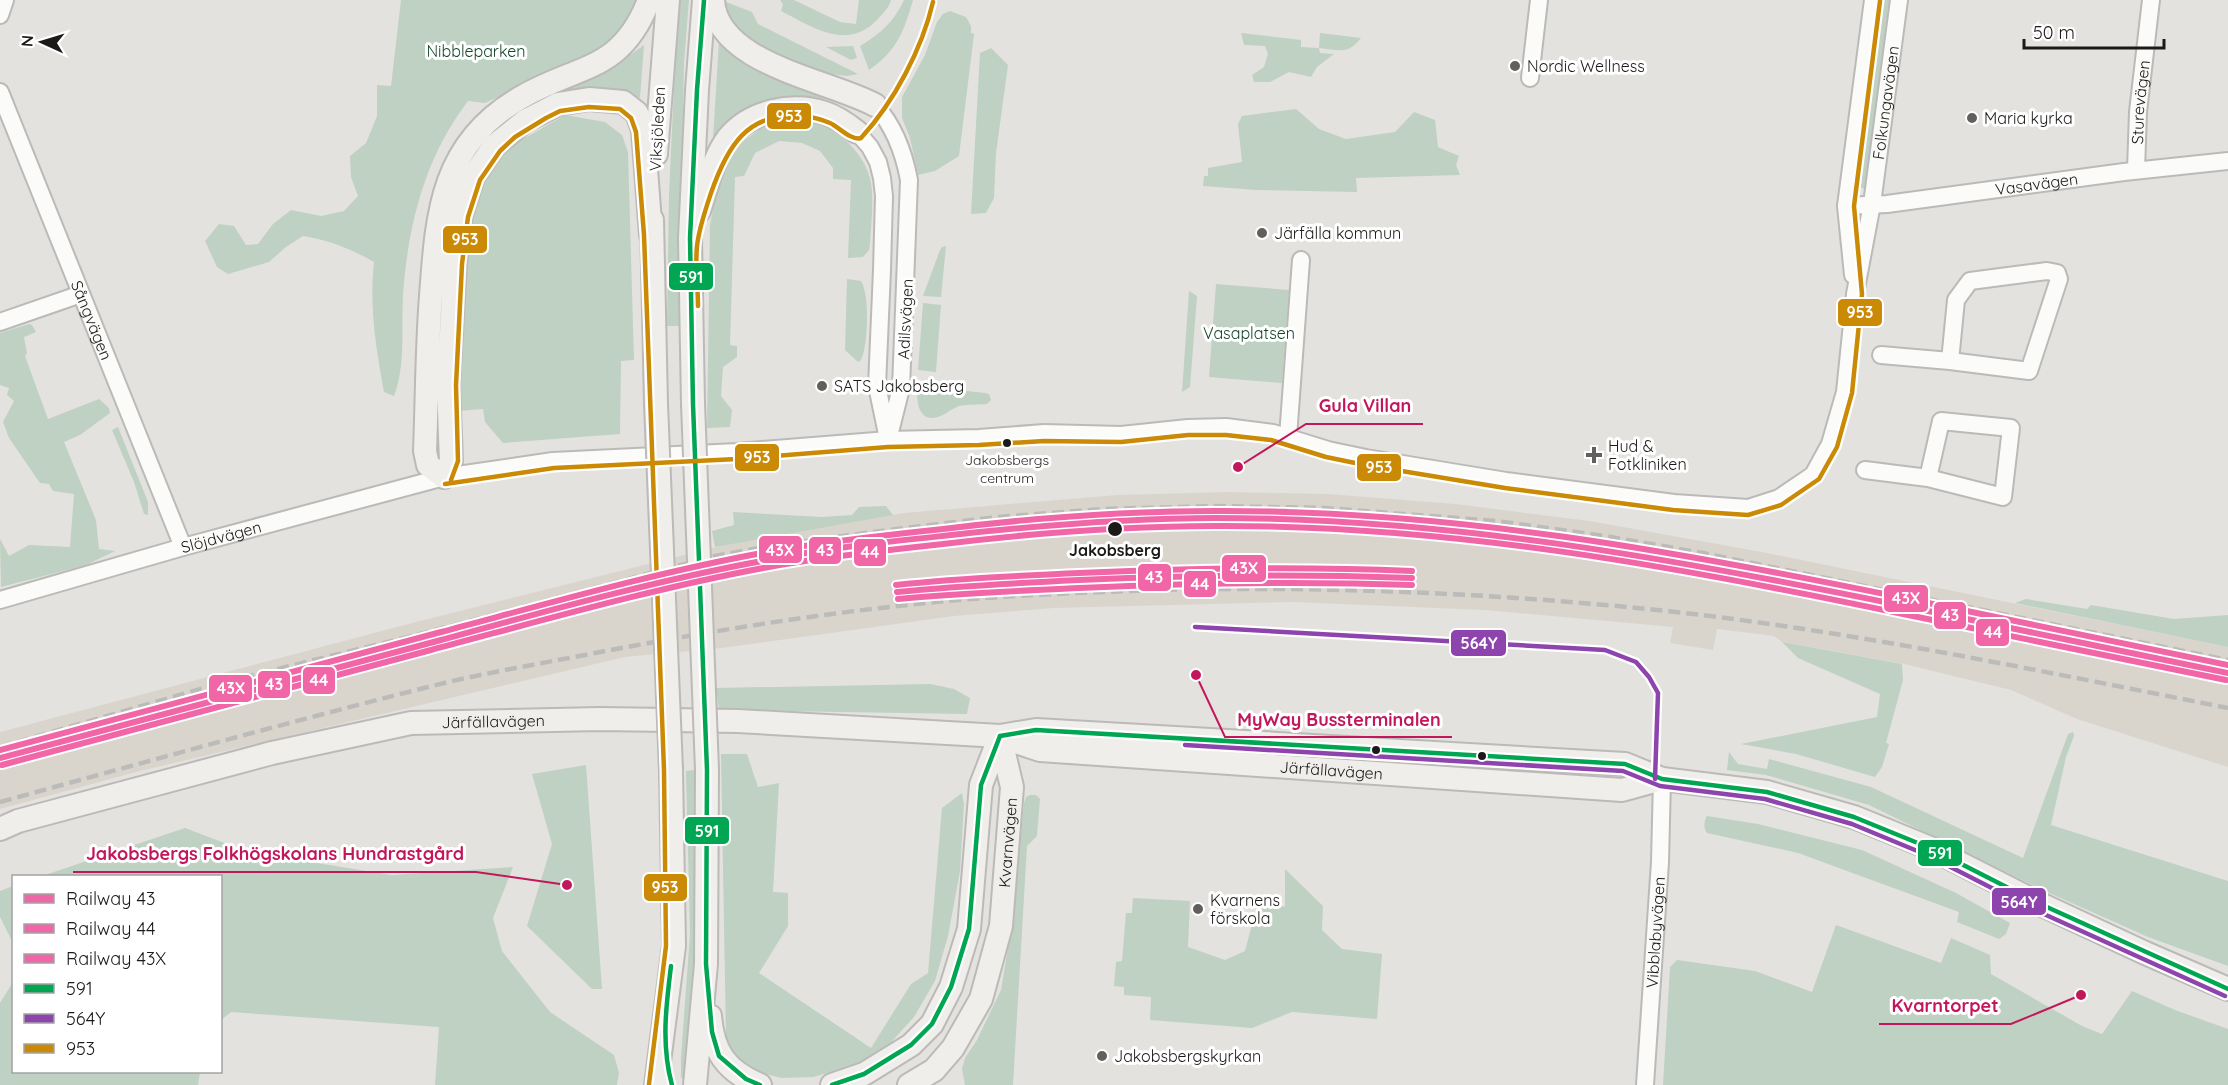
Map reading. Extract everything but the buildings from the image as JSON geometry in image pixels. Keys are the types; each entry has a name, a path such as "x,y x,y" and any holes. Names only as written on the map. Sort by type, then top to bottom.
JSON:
{"main road":[{"path":"649,0 630,38 609,56 520,98 496,114 478,131 463,151 450,177 441,203 435,235 425,451 428,465 444,477 451,461 448,385 455,263 461,215 473,177 494,146 525,121 558,104 589,99 622,102 637,113 643,130 651,236"},
{"name":"Viksjöleden","path":"656,1085 674,946 671,770 651,236 660,80 668,0"},
{"path":"695,1085 700,1050 706,964 707,770 693,404 690,238 704,0"},
{"path":"713,0 716,18 732,40 743,49 761,59 846,91 875,105"},
{"path":"690,238 718,156 728,139 748,121 776,110 809,110 825,113 857,132"},
{"name":"Järfällavägen","path":"0,829 18,821 272,753 411,723 600,719 738,721 999,736 1040,750 1622,790 1662,779 1767,792 1854,817 1930,848 2038,903 2228,989"},
{"name":"Kvarnvägen","path":"832,1085 864,1074 911,1045 932,1024 951,987 969,929 981,785 999,736"},
{"name":"Kvarnvägen","path":"909,1085 934,1070 953,1048 981,999 1001,926 1012,787 999,736"},
{"name":"Järfällavägen","path":"2143,952 2228,979"},
{"path":"706,964 712,1032 719,1056 746,1079 760,1085"},
{"path":"666,1019 668,1073 672,1085"}],"street":[{"path":"0,15 5,0"},
{"path":"1530,78 1539,0"},
{"name":"Folkungavägen","path":"1855,294 1846,206 1873,0"},
{"name":"Folkungavägen","path":"1855,294 1872,204 1899,0"},
{"name":"Sturevägen","path":"2136,170 2138,112 2151,0"},
{"name":"Sångvägen","path":"0,92 183,547"},
{"name":"Adilsvägen","path":"875,105 893,129 905,161 910,191 901,388 888,440"},
{"name":"Adilsvägen","path":"857,132 870,147 878,162 884,196 877,386 888,440"},
{"name":"Vasavägen","path":"1846,206 1887,204 2136,170 2228,161"},
{"path":"1288,437 1301,260"},
{"path":"1881,355 1950,361 2029,372 2059,279 2057,273 2047,271 1970,281 1956,300 1950,361"},
{"path":"0,322 81,294"},
{"name":"Slöjdvägen","path":"0,600 183,547 444,477 553,461 737,452 888,440 1044,434 1121,435 1188,428 1226,427 1258,430 1347,454 1506,481 1674,503 1748,508 1779,498 1813,475 1830,444 1845,392 1855,294"},
{"path":"1865,470 1928,478 2003,497 2010,428 1941,421 1928,478"},
{"name":"Vibblabyvägen","path":"1645,1085 1662,829 1662,779"}],"shaded area":[{"path":"1228,492 1328,494 1456,504 1590,521 1767,553 2228,647 2228,767 2077,719 2011,690 1904,664 1782,642 1774,636 1717,629 1713,650 1670,643 1673,627 1484,610 1293,602 1054,608 954,616 722,648 625,657 140,771 0,809 0,732 412,623 760,536 904,513 1117,495"}],"green space":[{"name":"Nibbleparken","path":"401,0 638,0 631,16 612,40 587,56 485,103 468,101 453,123 430,169 414,218 405,269 400,372 394,396 384,392 378,359 373,311 374,262 340,246 303,236 269,262 228,274 217,267 205,241 219,224 234,226 246,245 258,244 273,224 291,210 321,216 344,211 358,196 351,177 350,156 366,143 377,116 377,85 391,86"},
{"path":"678,0 689,0 684,63 679,326 667,326 669,195"},
{"path":"721,0 752,12 758,24 858,74 847,76 824,73 755,48 727,19"},
{"path":"780,0 794,0 840,22 856,24 859,0 891,0 878,19 866,29 854,34 842,35 805,24 781,11 783,4"},
{"path":"904,0 913,0 903,31 893,48 869,70 860,46 886,27"},
{"path":"1879,0 1889,0 1866,189 1856,187"},
{"path":"950,11 966,17 971,26 971,33 974,34 959,156 935,171 918,175 910,138 902,118 902,97 925,55 937,22 943,14"},
{"path":"1241,33 1301,40 1301,47 1319,48 1320,53 1334,54 1317,67 1311,77 1289,72 1270,82 1254,82 1252,75 1264,67 1268,54 1265,46 1244,45"},
{"path":"1320,33 1361,38 1352,47 1343,50 1319,48"},
{"path":"719,41 728,50 839,100 802,97 767,101 740,114 713,138"},
{"path":"644,45 640,98 616,91 594,89 571,92 547,99 509,120 487,140 470,164 458,191 450,234 444,304 439,420 433,421 439,274 444,234 452,198 463,165 479,140 510,112 536,98 597,74"},
{"path":"853,46 857,58 851,60 826,47"},
{"path":"991,48 1008,65 996,153 994,198 986,213 971,214 980,53"},
{"path":"1296,109 1319,129 1346,139 1395,132 1414,112 1435,120 1438,147 1459,156 1456,165 1460,175 1356,178 1357,192 1256,190 1203,186 1204,176 1208,176 1208,168 1242,162 1238,124 1242,116"},
{"path":"565,115 605,122 622,135 628,152 634,360 621,361 620,434 503,443 485,422 483,409 458,411 465,262 475,192 504,150"},
{"path":"786,122 807,122 824,126 851,145 864,163 872,191 869,250 863,257 848,258 851,180 833,179 833,168 820,151 802,143 779,141 755,153 744,176 735,177 730,345 737,346 737,357 723,367 721,396 732,410 730,427 707,428 710,225 717,188 730,154 739,144 760,129"},
{"path":"946,246 941,297 923,296 940,250"},
{"path":"847,279 861,281 866,297 865,344 861,360 858,362 845,350"},
{"name":"Vasaplatsen","path":"1216,284 1289,290 1282,383 1209,377"},
{"path":"1189,291 1197,296 1190,387 1182,392"},
{"path":"923,303 941,305 936,372 918,370"},
{"path":"29,324 36,332 24,337 27,353 25,356 48,419 99,399 109,408 110,413 80,435 64,442 96,520 99,549 115,551 86,565 1,587 0,539 9,556 29,545 70,547 74,494 53,491 49,484 40,483 9,438 3,422 14,401 7,395 9,388 0,385 0,333"},
{"path":"922,386 985,393 989,394 991,400 987,404 959,406 940,417 928,417 921,412 917,398 918,389"},
{"path":"118,427 148,502 148,515 144,514 134,482 112,430"},
{"path":"886,506 893,515 715,547 712,531 734,525 733,512 822,517 852,515 859,507"},
{"path":"2026,599 2087,609 2091,605 2174,619 2228,615 2228,647 2015,603"},
{"path":"1782,642 1902,664 1903,680 1886,743 1889,744 1882,767 1875,777 1796,754 1741,744 1877,717 1880,694 1798,658"},
{"path":"930,684 954,689 970,698 967,714 719,710 716,688"},
{"path":"2073,732 2074,736 2066,757 2051,825 2228,881 2228,966 2148,937 2047,892 1869,805 1766,775 1727,770 1729,752 1738,764 1767,769 1769,759 1871,787 2023,858 2068,734"},
{"path":"721,754 747,754 758,787 779,783 773,892 788,893 788,926 759,973 871,1048 911,984 928,973 942,808 962,793 964,804 960,871 948,936 935,981 914,1017 885,1049 849,1067 813,1077 781,1078 755,1071 736,1057 726,1037"},
{"path":"586,765 602,989 592,989 527,926 552,844 532,774"},
{"path":"694,770 696,948 684,1080 681,1077 681,1058 690,934 686,771"},
{"path":"1036,795 1040,799 1037,836 1027,846 1013,1085 965,1085 962,1069 965,1058 977,1040 1001,990 1013,918 1024,803 1026,797"},
{"path":"1707,816 1758,824 1862,850 1956,893 2010,923 2006,934 1999,939 1957,922 1959,912 1798,853 1707,833 1704,825"},
{"path":"185,828 248,852 392,875 513,867 493,918 502,951 550,1012 614,1055 619,1073 617,1085 435,1085 439,1027 231,1012 222,1019 222,875 45,875"},
{"path":"1285,869 1323,906 1322,930 1342,949 1382,954 1377,1019 1292,1012 1252,1028 1150,1020 1151,997 1124,995 1124,987 1114,986 1116,962 1122,961 1126,913 1132,913 1133,898 1190,901 1188,947 1225,960 1245,951 1258,901 1273,902 1285,907"},
{"path":"12,887 12,941 0,917 0,891"},
{"path":"1836,925 1941,963 1951,938 1990,955 1991,974 2082,1026 2102,1034 2132,991 2175,1010 2228,1029 2228,1085 1663,1085 1670,967 1677,960 1755,971 1812,992"},
{"path":"12,984 12,1073 200,1073 198,1085 0,1085 0,1003"}],"railway":[{"path":"0,747 221,683 424,633 715,556 775,545 888,530 998,517 1103,509 1214,506 1325,508 1496,521 1605,536 1703,553 2228,660"},
{"path":"0,802 374,701 511,669 670,639 822,615 963,600 1093,592 1221,589 1346,590 1471,595 1657,610 1729,618 1872,640 2228,708"}],"rail line":[{"name":"43X","path":"0,750 564,599 731,559 794,547 879,536 1045,518 1147,512 1303,513 1390,518 1562,536 1733,564 2228,665"},
{"name":"43","path":"0,758 564,606 731,567 815,552 976,532 1147,519 1303,520 1390,525 1562,544 1733,572 2228,673"},
{"name":"44","path":"2,765 559,616 731,574 816,559 977,540 1147,527 1304,528 1390,533 1562,552 1817,596 2226,680"},
{"name":"43X","path":"896,585 988,578 1162,570 1287,568 1412,571"},
{"name":"43","path":"897,592 1162,577 1412,578"},
{"name":"44","path":"898,599 988,592 1162,585 1287,583 1412,585"}],"transit line":[{"name":"591","path":"704,0 690,238 693,404 707,770 706,964 712,1032 719,1056 746,1079 760,1085"},
{"name":"953","path":"445,484 554,468 737,459 888,447 1044,441 1121,442 1188,435 1226,435 1271,440 1326,457 1365,465 1505,488 1673,510 1748,515 1781,505 1819,479 1837,447 1852,393 1862,294 1854,206 1880,1"},
{"name":"953","path":"698,306 696,261 699,233 717,176 732,147 754,126 767,119 784,116 820,119 853,137 861,138 885,108 905,74 922,38 933,2"},
{"name":"953","path":"451,480 458,461 456,385 462,264 468,217 480,180 500,151 515,137 546,118 560,111 589,107 620,109 631,118 636,132 644,235 664,770 666,946 649,1084"},
{"name":"564Y","path":"1195,627 1605,650 1636,662 1649,677 1658,693 1655,779"},
{"name":"591","path":"1000,736 1036,730 1625,764 1662,779 1767,792 1854,817 1930,848 2038,903 2228,989"},
{"name":"591","path":"832,1085 864,1074 911,1045 932,1024 951,987 969,929 981,785 1000,736"},
{"name":"564Y","path":"1185,745 1623,771 1660,786 1765,799 1852,824 1927,855 2035,910 2225,996"},
{"name":"591","path":"671,966 666,1011 666,1055 672,1085"}],"place":[{"name":"Nordic Wellness","path":"1515,66"},
{"name":"Maria kyrka","path":"1972,118"},
{"name":"Järfälla kommun","path":"1262,233"},
{"name":"SATS Jakobsberg","path":"822,386"},
{"name":"Jakobsbergs centrum","path":"1007,443"},
{"name":"Hud & Fotkliniken","path":"1594,455"},
{"name":"Gula Villan","path":"1238,467"},
{"name":"Jakobsberg","path":"1115,529"},
{"name":"MyWay Bussterminalen","path":"1196,675"},
{"name":"Jakobsbergs Folkhögskolans Hundrastgård","path":"567,885"},
{"name":"Kvarnens förskola","path":"1198,909"},
{"name":"Kvarntorpet","path":"2081,995"},
{"name":"Jakobsbergskyrkan","path":"1102,1056"}]}
